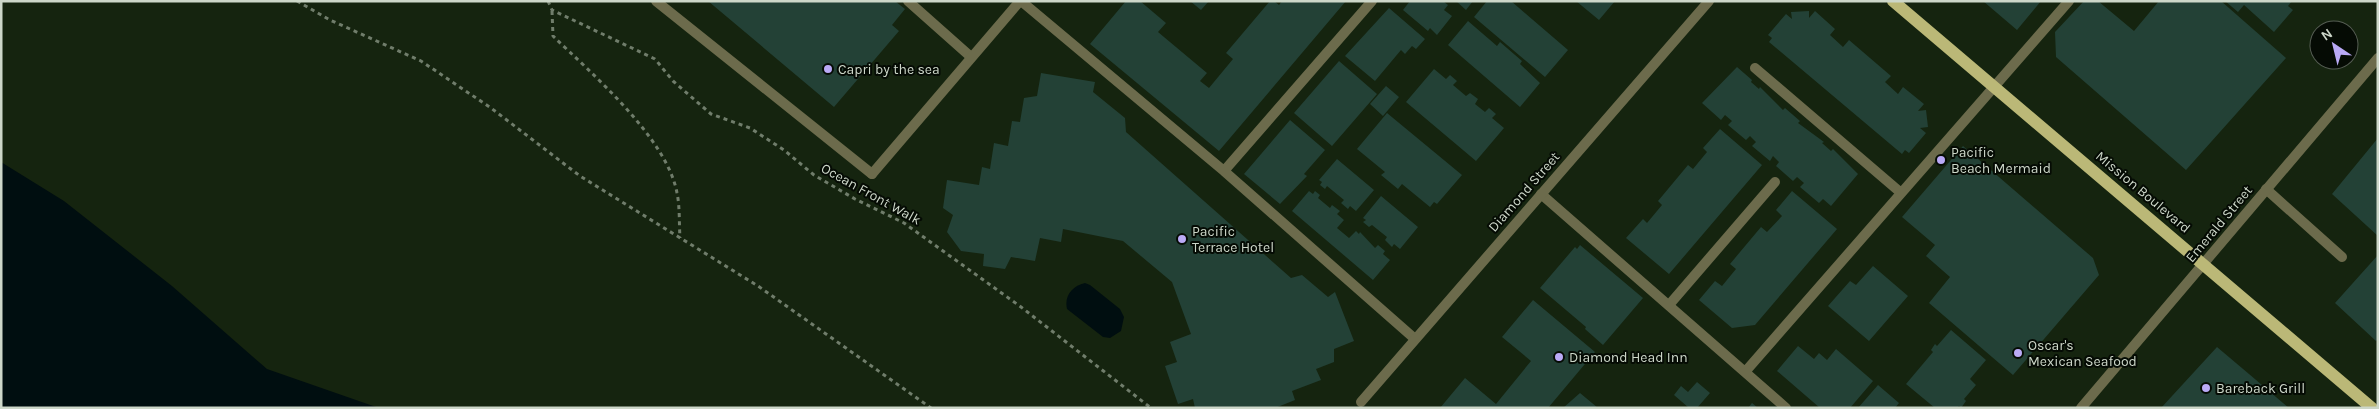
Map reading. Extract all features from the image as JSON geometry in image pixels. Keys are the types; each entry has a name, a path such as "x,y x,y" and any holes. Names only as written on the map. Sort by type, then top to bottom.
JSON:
{"main road":[{"name":"Mission Boulevard","path":"1894,1 2372,408"}],"street":[{"path":"656,1 872,174 1021,1 1224,171 1415,340"},
{"path":"908,1 971,57"},
{"path":"1224,171 1372,1"},
{"name":"Diamond Street","path":"1365,405 1415,340 1709,1"},
{"path":"1745,372 1900,192 2069,1"},
{"name":"Emerald Street","path":"2081,408 2378,58"},
{"path":"1755,68 1900,192"},
{"path":"1669,305 1775,182"},
{"path":"2266,189 2342,257"},
{"path":"1541,194 1786,408"}],"path":[{"path":"297,1 330,20 421,61 491,108 580,176 758,286 931,408"},
{"path":"548,1 552,10 553,36 616,98 660,150 677,192 680,239"},
{"name":"Ocean Front Walk","path":"552,10 655,59 673,81 711,114 750,128 784,150 814,175 855,200 904,223 1021,308 1151,408"}],"shaded area":[{"path":"1,162 64,201 172,286 267,369 379,408 1,408"},
{"path":"1085,283 1120,309 1124,317 1121,331 1110,338 1103,337 1067,309 1066,304 1070,292 1076,286"}],"building":[{"name":"Capri by the sea","path":"708,1 895,1 905,9 892,25 899,31 834,107"},
{"path":"1126,1 1140,1 1166,23 1158,32 1207,73 1200,81 1209,88 1233,59 1226,53 1270,1 1274,1 1279,5 1282,1 1346,1 1219,151 1090,44"},
{"path":"1190,1 1209,1 1201,10"},
{"path":"1410,1 1443,1 1448,5 1444,10 1452,16 1437,35 1430,28 1428,31 1403,10"},
{"path":"1456,1 1473,1 1466,10"},
{"path":"1487,1 1511,1 1568,50 1545,77 1474,17"},
{"path":"1576,1 1615,1 1599,20"},
{"path":"1983,1 2041,1 2017,30"},
{"path":"2084,1 2098,1 2134,31 2159,1 2221,1 2286,58 2186,170 2056,57 2055,32"},
{"path":"2225,1 2292,1 2288,6 2293,10 2274,32 2244,5 2238,12"},
{"path":"1389,8 1425,39 1416,49 1412,46 1405,54 1401,50 1375,81 1345,56"},
{"path":"1809,11 1809,18 1815,11 1835,29 1830,35 1843,47 1849,40 1891,76 1885,82 1898,94 1903,87 1924,104 1918,111 1926,110 1928,127 1920,128 1926,133 1909,153 1905,150 1902,154 1769,42 1772,38 1768,35 1786,14 1792,19 1791,12"},
{"path":"1468,21 1497,46 1500,42 1522,61 1520,64 1540,83 1520,107 1448,45"},
{"path":"1339,61 1377,94 1332,146 1294,113"},
{"path":"1737,67 1783,110 1785,108 1800,121 1798,123 1824,142 1822,143 1831,151 1833,149 1858,174 1831,206 1823,199 1819,203 1800,187 1804,183 1797,177 1793,181 1776,166 1779,162 1773,156 1770,161 1752,146 1756,142 1750,136 1746,140 1728,125 1732,121 1725,115 1721,120 1702,103"},
{"path":"1434,69 1446,79 1450,75 1457,81 1453,85 1466,96 1470,93 1478,99 1475,104 1485,112 1489,108 1496,114 1492,118 1504,128 1476,161 1406,102"},
{"name":"Pacific Terrace Hotel","path":"1041,73 1095,82 1093,92 1125,118 1126,132 1291,278 1302,275 1328,297 1335,292 1354,341 1334,349 1334,362 1316,369 1321,380 1292,391 1295,400 1275,408 1195,408 1193,399 1178,404 1165,366 1177,362 1170,342 1191,334 1172,282 1123,241 1063,229 1061,242 1040,238 1035,261 1011,257 1005,269 983,266 984,254 961,251 947,232 953,215 943,208 947,180 979,185 982,167 990,169 994,143 1008,146 1012,121 1020,122 1024,98 1037,96"},
{"path":"1386,86 1399,97 1383,116 1370,104"},
{"path":"1387,113 1462,175 1437,204 1434,202 1430,207 1402,184 1398,189 1381,175 1385,172 1357,149"},
{"path":"1290,120 1325,150 1304,174 1307,176 1280,204 1244,174"},
{"path":"1720,129 1762,165 1669,274 1626,238 1643,219 1647,223 1662,205 1658,201 1688,165 1693,169 1707,152 1703,148"},
{"path":"2378,138 2378,236 2332,194"},
{"path":"1963,146 2093,258 2099,275 2013,375 1929,303 1950,277 1926,256 1935,245 1902,217"},
{"path":"1337,159 1374,190 1356,211 1350,206 1348,209 1341,203 1344,200 1327,186 1325,189 1320,185 1322,182 1319,180"},
{"path":"1309,191 1313,194 1315,191 1320,195 1318,198 1330,208 1332,205 1340,211 1337,214 1344,220 1337,228 1349,238 1356,231 1359,234 1360,232 1375,248 1378,245 1385,251 1383,254 1390,260 1373,280 1292,211"},
{"path":"1792,191 1837,229 1755,325 1732,328 1699,300 1715,281 1722,286 1736,269 1730,264 1761,227 1767,232 1782,216 1776,210"},
{"path":"1381,196 1418,227 1400,249 1394,244 1392,247 1385,240 1387,237 1372,225 1369,227 1363,222 1366,220 1363,218"},
{"path":"1580,245 1643,298 1603,345 1585,329 1586,327 1540,288 1575,247 1577,249"},
{"path":"2378,255 2378,339 2376,341 2335,303"},
{"path":"1873,266 1908,296 1869,341 1828,306 1850,281 1856,285"},
{"name":"Diamond Head Inn","path":"1533,300 1595,352 1548,408 1440,408 1465,378 1496,404 1531,361 1502,337"},
{"path":"1951,330 1986,360 1970,379 1976,385 1964,399 1966,401 1961,408 1959,406 1957,408 1935,408 1906,384 1933,352 1931,350 1935,344 1937,346"},
{"path":"1798,346 1814,359 1819,353 1827,360 1836,349 1873,381 1850,408 1820,408 1777,371"},
{"path":"2217,347 2249,374 2289,408 2161,408"},
{"path":"1697,382 1710,393 1697,408 1689,408 1674,395 1681,386 1688,392"},
{"path":"1878,385 1899,403 1895,408 1858,408"},
{"path":"1580,393 1598,408 1563,408"},
{"path":"1752,403 1758,408 1748,408"}],"place":[{"name":"Capri by the sea","path":"828,69"},
{"name":"Pacific Beach Mermaid","path":"1941,160"},
{"name":"Pacific Terrace Hotel","path":"1182,239"},
{"name":"Oscar's Mexican Seafood","path":"2018,353"},
{"name":"Diamond Head Inn","path":"1559,357"},
{"name":"Bareback Grill","path":"2206,388"}]}
